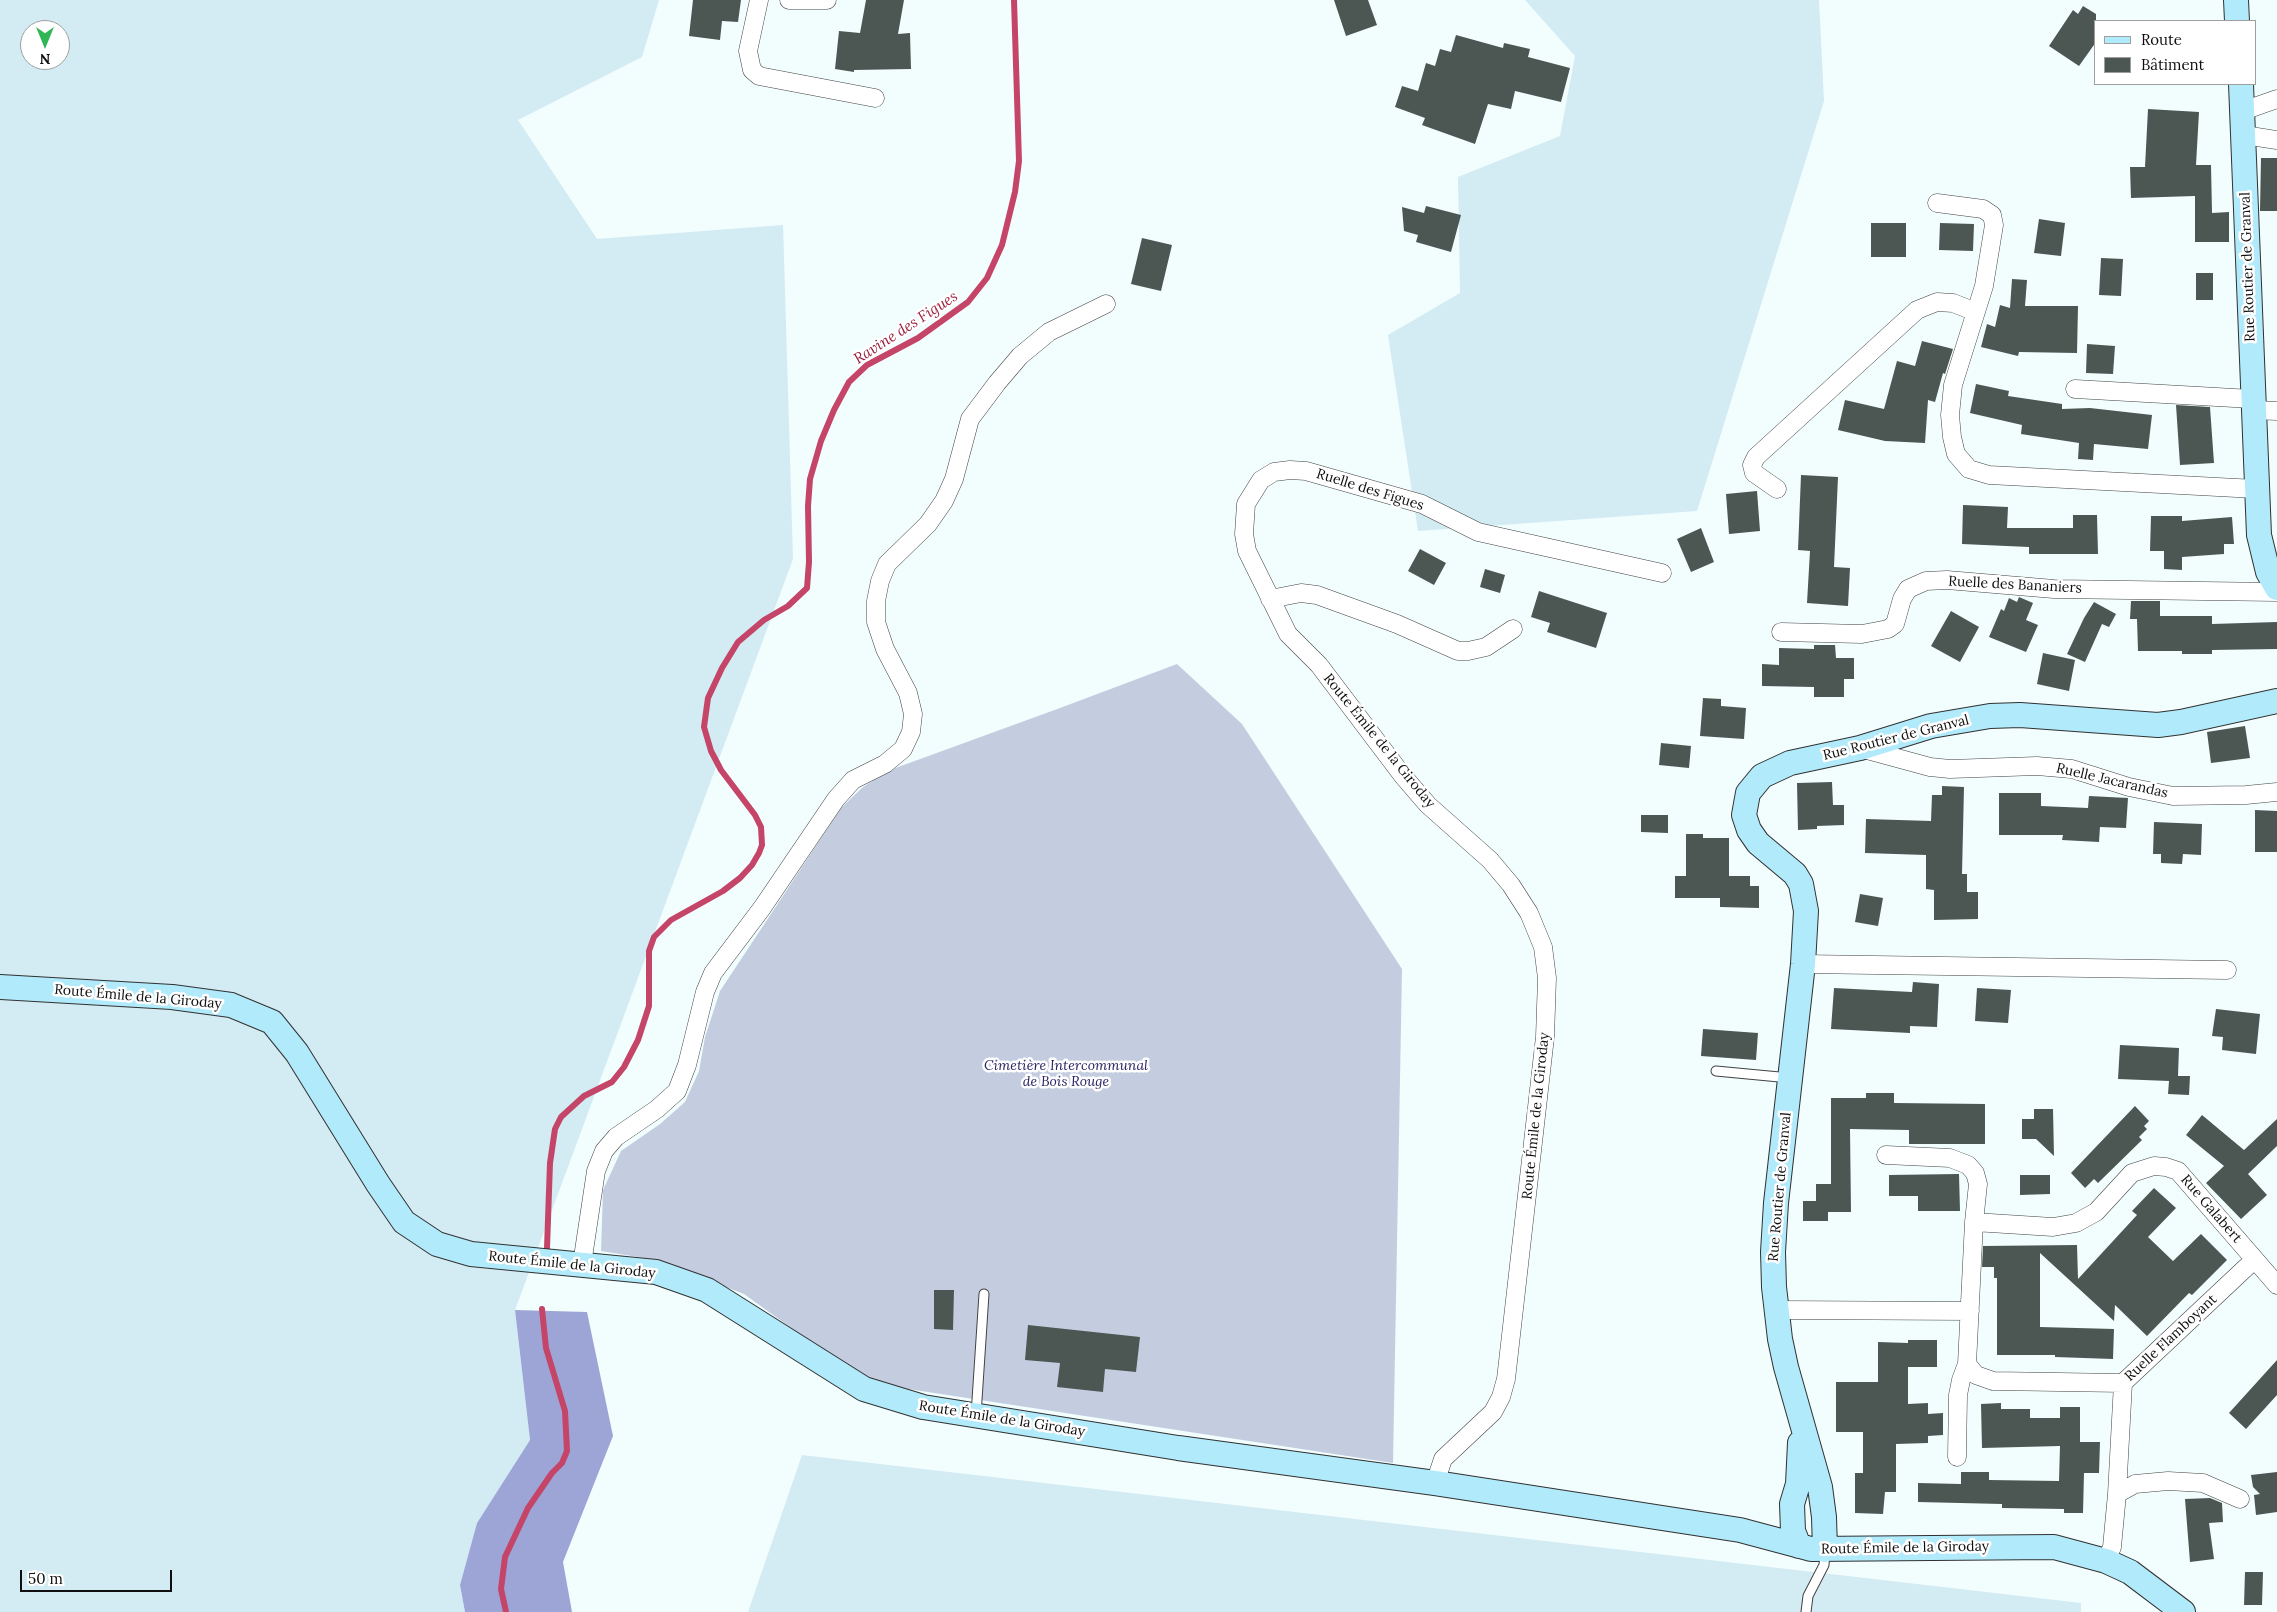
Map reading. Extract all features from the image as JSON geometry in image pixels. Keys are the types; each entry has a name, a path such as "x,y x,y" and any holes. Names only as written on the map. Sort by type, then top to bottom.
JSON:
{"main road":[{"path":"2236,0 2237,20"},
{"name":"Rue Routier de Granval","path":"2241,85 2259,535 2268,572 2277,588"},
{"name":"Rue Routier de Granval","path":"1825,1550 1824,1517 1820,1487 1780,1339 1776,1310 1773,1252 1775,1213 1803,964 1806,911 1801,884 1795,874 1758,843 1749,830 1744,815 1748,793 1762,776 1790,763 1860,748 1931,726 1990,716 2020,715 2158,725 2277,702"},
{"name":"Route Émile de la Giroday","path":"0,987 172,997 231,1005 272,1022 298,1053 378,1184 404,1222 437,1244 471,1254 656,1272 707,1290 864,1389 923,1407 1178,1448 1435,1483 1740,1530 1799,1546 1825,1550 2054,1548 2106,1561 2130,1572 2183,1612"},
{"name":"Rue Routier de Granval","path":"1798,1409 1801,1456 1798,1484 1792,1504 1793,1531 1799,1546"},
{"name":"Rue Routier de Granval","path":"1740,1530 1761,1529 1772,1525 1792,1504"}],"street":[{"path":"759,0 748,51 748,60 752,70 759,76 875,98"},
{"path":"789,0 827,0"},
{"path":"2243,111 2277,99"},
{"path":"2244,135 2277,140"},
{"path":"1937,203 1983,209 1992,215 1994,225 1984,286 1953,385 1950,415 1956,454 1969,469 1989,475 2256,489"},
{"path":"1777,489 1754,473 1752,465 1756,456 1917,310 1937,302 1953,303 1976,312"},
{"path":"582,1264 596,1171 604,1151 616,1137 657,1108 677,1091 687,1065 704,992 713,974 767,901 836,798 853,780 885,764 903,749 911,732 913,714 908,693 885,649 876,622 876,601 880,581 887,564 928,524 944,501 954,479 970,419 997,383 1020,356 1049,332 1106,304"},
{"path":"2075,389 2253,404 2277,411"},
{"name":"Ruelle des Figues","path":"1270,599 1247,551 1244,534 1246,504 1261,480 1274,472 1290,470 1306,471 1422,504 1478,532 1662,573"},
{"name":"Ruelle des Bananiers","path":"1781,632 1862,634 1888,629 1896,624 1902,599 1908,589 1926,581 1947,580 2054,589 2277,592"},
{"path":"1270,599 1301,593 1318,595 1406,628 1458,651 1486,647 1513,629"},
{"name":"Route Émile de la Giroday","path":"1270,599 1288,634 1319,665 1403,776 1428,805 1490,860 1511,885 1529,913 1543,947 1547,978 1545,1037 1506,1379 1502,1397 1493,1412 1443,1459 1435,1483"},
{"name":"Ruelle Jacarandas","path":"1860,748 1930,767 2037,766 2072,769 2129,787 2173,796 2246,795 2277,792"},
{"path":"1803,964 2227,970"},
{"path":"1886,1156 1950,1158 1968,1165 1975,1173 1978,1184 1966,1364 1960,1380 1958,1395 1957,1457"},
{"name":"Rue Galabert","path":"1974,1222 2053,1227 2076,1223 2096,1212 2132,1173 2154,1166 2166,1167 2178,1171 2254,1260"},
{"path":"2254,1260 2277,1285"},
{"name":"Ruelle Flamboyant","path":"2106,1561 2112,1548 2123,1383 2254,1260"},
{"path":"1776,1310 1970,1311"},
{"path":"1966,1364 1976,1375 1993,1381 2123,1383"},
{"path":"2117,1494 2135,1484 2168,1481 2203,1483 2240,1499"}],"lane":[{"path":"1716,1071 1790,1078"},
{"path":"976,1416 984,1294"},
{"path":"1806,1612 1808,1596 1824,1565 1825,1550"}],"shaded area":[{"path":"0,0 659,0 642,57 518,120 597,239 783,225 793,559 515,1310 530,1440 477,1523 460,1585 465,1612 0,1612"},
{"path":"1525,0 1819,0 1824,101 1697,511 1418,531 1388,335 1460,293 1458,177 1560,136 1575,56"},
{"path":"515,1310 587,1312 613,1436 563,1562 572,1612 465,1612 460,1585 477,1523 530,1440"},
{"path":"802,1455 2081,1603 2081,1612 748,1612"}],"green space":[{"name":"Cimetière Intercommunal de Bois Rouge","path":"1177,664 1242,724 1402,969 1393,1463 895,1387 863,1375 830,1356 744,1294 656,1260 601,1251 603,1190 621,1151 660,1124 685,1102 699,1071 705,1037 720,991 841,808 863,787 890,770"}],"building":[{"path":"693,0 741,0 738,22 722,21 720,40 689,36"},
{"path":"866,0 904,0 898,34 910,33 911,69 854,70 854,72 835,69 839,31 860,33"},
{"path":"1334,0 1368,0 1377,25 1346,36"},
{"path":"2083,6 2096,14 2096,20 2094,20 2094,45 2079,66 2049,46 2073,10 2078,14"},
{"path":"1456,35 1503,48 1504,43 1530,49 1528,57 1570,68 1561,102 1515,91 1511,109 1488,104 1475,144 1422,125 1425,118 1395,107 1402,86 1418,91 1426,63 1435,66 1440,49 1451,52"},
{"path":"2148,109 2199,112 2196,165 2211,165 2212,213 2229,212 2229,242 2195,242 2195,196 2131,198 2130,167 2145,167"},
{"path":"2261,158 2277,158 2277,211 2260,211"},
{"path":"1426,206 1461,215 1451,252 1416,242 1418,235 1404,231 1402,207 1424,213"},
{"path":"2039,219 2065,223 2061,256 2034,253"},
{"path":"1871,223 1906,223 1906,257 1871,257"},
{"path":"1940,223 1974,224 1973,251 1939,250"},
{"path":"1142,238 1172,245 1161,291 1131,284"},
{"path":"2101,258 2123,259 2121,296 2099,295"},
{"path":"2196,273 2213,273 2213,300 2196,300"},
{"path":"2012,279 2027,280 2025,306 2078,306 2077,353 2019,352 2018,356 1981,347 1987,324 1995,327 2000,305 2010,308"},
{"path":"1922,341 1953,349 1945,374 1943,373 1935,402 1928,400 1925,443 1885,441 1838,430 1845,400 1884,409 1897,361 1915,366"},
{"path":"2087,344 2115,346 2113,374 2086,373"},
{"path":"1976,384 2009,391 2008,396 2062,404 2062,409 2090,408 2152,415 2148,449 2094,444 2093,460 2078,459 2079,443 2021,434 2022,425 1970,413"},
{"path":"2176,405 2210,407 2214,463 2180,465"},
{"path":"1801,475 1838,477 1834,567 1850,568 1848,606 1807,603 1810,551 1798,550"},
{"path":"1757,491 1760,531 1729,534 1726,494"},
{"path":"1963,505 2008,507 2007,528 2073,528 2073,515 2097,515 2098,554 2029,554 2029,547 1962,544"},
{"path":"2151,516 2182,516 2182,521 2232,517 2234,544 2224,544 2224,554 2182,557 2182,570 2164,569 2164,551 2150,551"},
{"path":"1701,528 1714,562 1691,572 1677,539"},
{"path":"1420,549 1446,563 1434,585 1408,571"},
{"path":"1485,569 1505,575 1500,593 1480,587"},
{"path":"1539,591 1607,613 1596,648 1547,632 1550,623 1531,617"},
{"path":"2019,597 2033,603 2026,620 2038,625 2026,652 1989,637 2001,609 2004,611 2009,598 2017,602"},
{"path":"2131,601 2160,601 2160,616 2212,616 2212,624 2277,622 2277,649 2212,650 2212,654 2182,654 2182,651 2138,651 2137,619 2130,619"},
{"path":"2094,602 2116,614 2109,627 2102,624 2085,662 2067,654 2084,618"},
{"path":"1951,611 1979,627 1960,662 1931,646"},
{"path":"1814,645 1835,645 1836,658 1854,658 1854,679 1844,679 1844,697 1814,697 1814,687 1762,686 1762,664 1779,665 1779,648 1814,649"},
{"path":"2043,653 2075,660 2069,691 2037,684"},
{"path":"1703,698 1721,699 1721,706 1746,708 1744,739 1700,736"},
{"path":"2245,726 2250,758 2211,763 2207,732"},
{"path":"1661,743 1691,746 1689,768 1659,765"},
{"path":"1832,782 1833,805 1844,805 1844,825 1817,826 1817,829 1798,830 1797,783"},
{"path":"1942,786 1964,787 1962,874 1967,874 1967,892 1978,892 1978,919 1934,920 1934,890 1926,889 1926,855 1865,853 1866,819 1931,821 1932,795 1942,795"},
{"path":"1999,793 2041,793 2041,806 2088,808 2089,796 2128,798 2126,828 2100,827 2099,842 2062,840 2063,835 1999,835"},
{"path":"2255,810 2277,811 2277,852 2255,852"},
{"path":"1641,815 1668,815 1668,833 1641,832"},
{"path":"2154,822 2202,824 2201,855 2183,854 2182,864 2161,863 2161,854 2153,854"},
{"path":"1686,834 1703,834 1703,838 1729,838 1729,876 1750,876 1750,886 1759,886 1759,908 1720,907 1720,898 1675,898 1675,876 1686,876"},
{"path":"1860,894 1883,898 1878,926 1855,922"},
{"path":"1913,982 1939,984 1937,1027 1910,1026 1910,1033 1831,1029 1834,988 1912,992"},
{"path":"1977,988 2011,990 2008,1023 1975,1021"},
{"path":"2216,1009 2260,1014 2256,1054 2222,1050 2223,1037 2212,1036"},
{"path":"1703,1029 1758,1033 1756,1060 1701,1056"},
{"path":"2120,1045 2179,1048 2178,1076 2190,1076 2189,1095 2168,1094 2169,1081 2118,1079"},
{"path":"1866,1093 1894,1093 1894,1103 1985,1104 1985,1144 1909,1144 1909,1130 1850,1129 1851,1212 1828,1212 1828,1221 1803,1221 1803,1201 1816,1201 1816,1184 1831,1184 1831,1098 1866,1098"},
{"path":"2135,1106 2149,1121 2144,1126 2147,1129 2139,1137 2142,1140 2098,1183 2094,1179 2085,1188 2071,1173"},
{"path":"2034,1109 2053,1109 2054,1156 2036,1139 2022,1139 2022,1119 2034,1119"},
{"path":"2202,1115 2244,1150 2277,1119 2277,1146 2248,1174 2267,1195 2241,1219 2206,1183 2224,1166 2186,1135"},
{"path":"1959,1174 1960,1211 1918,1211 1918,1196 1889,1196 1889,1175"},
{"path":"2020,1175 2050,1175 2050,1194 2020,1195"},
{"path":"2154,1188 2176,1208 2148,1237 2173,1261 2201,1234 2227,1260 2192,1295 2189,1293 2147,1336 2115,1305 2114,1321 2040,1253 2040,1327 2114,1329 2113,1359 2055,1357 2055,1355 1997,1355 1997,1278 1994,1278 1994,1267 1982,1267 1983,1246 2077,1245 2078,1279 2137,1215 2132,1211"},
{"path":"934,1290 954,1290 953,1330 934,1329"},
{"path":"1028,1325 1140,1337 1136,1372 1105,1369 1103,1392 1057,1387 1060,1363 1025,1360"},
{"path":"1908,1340 1937,1340 1937,1367 1908,1367 1908,1404 1928,1403 1928,1414 1943,1413 1943,1435 1928,1436 1928,1443 1896,1444 1896,1492 1885,1492 1883,1514 1855,1513 1855,1473 1863,1473 1863,1432 1836,1432 1836,1382 1878,1382 1878,1342 1908,1343"},
{"path":"2277,1360 2277,1395 2246,1429 2229,1413"},
{"path":"2001,1403 2001,1409 2030,1409 2030,1418 2060,1418 2060,1407 2080,1407 2080,1442 2100,1442 2099,1473 2084,1473 2083,1513 2064,1513 2064,1509 2002,1508 2002,1504 1918,1502 1918,1483 1961,1484 1961,1472 1989,1472 1989,1480 2059,1481 2060,1446 1982,1448 1981,1404"},
{"path":"2277,1472 2277,1512 2256,1515 2254,1495 2260,1494 2253,1487 2251,1475"},
{"path":"2210,1498 2222,1503 2223,1522 2209,1523 2214,1559 2190,1562 2185,1499"},
{"path":"2245,1572 2263,1572 2262,1605 2244,1605"}],"waterway":[{"name":"Ravine des Figues","path":"547,1248 550,1163 555,1129 561,1117 584,1096 612,1082 624,1067 638,1040 649,1006 649,951 654,937 671,920 723,891 740,878 752,865 762,845 761,827 755,815 721,770 711,751 704,727 708,698 722,668 738,642 764,620 788,606 807,588 810,479 821,441 834,410 849,382 867,365 918,338 968,302 987,278 1002,245 1015,192 1019,161 1014,0"},
{"name":"Ravine des Figues","path":"506,1612 501,1589 505,1557 528,1508 552,1473 562,1463 567,1451 565,1411 546,1348 542,1309"}]}
